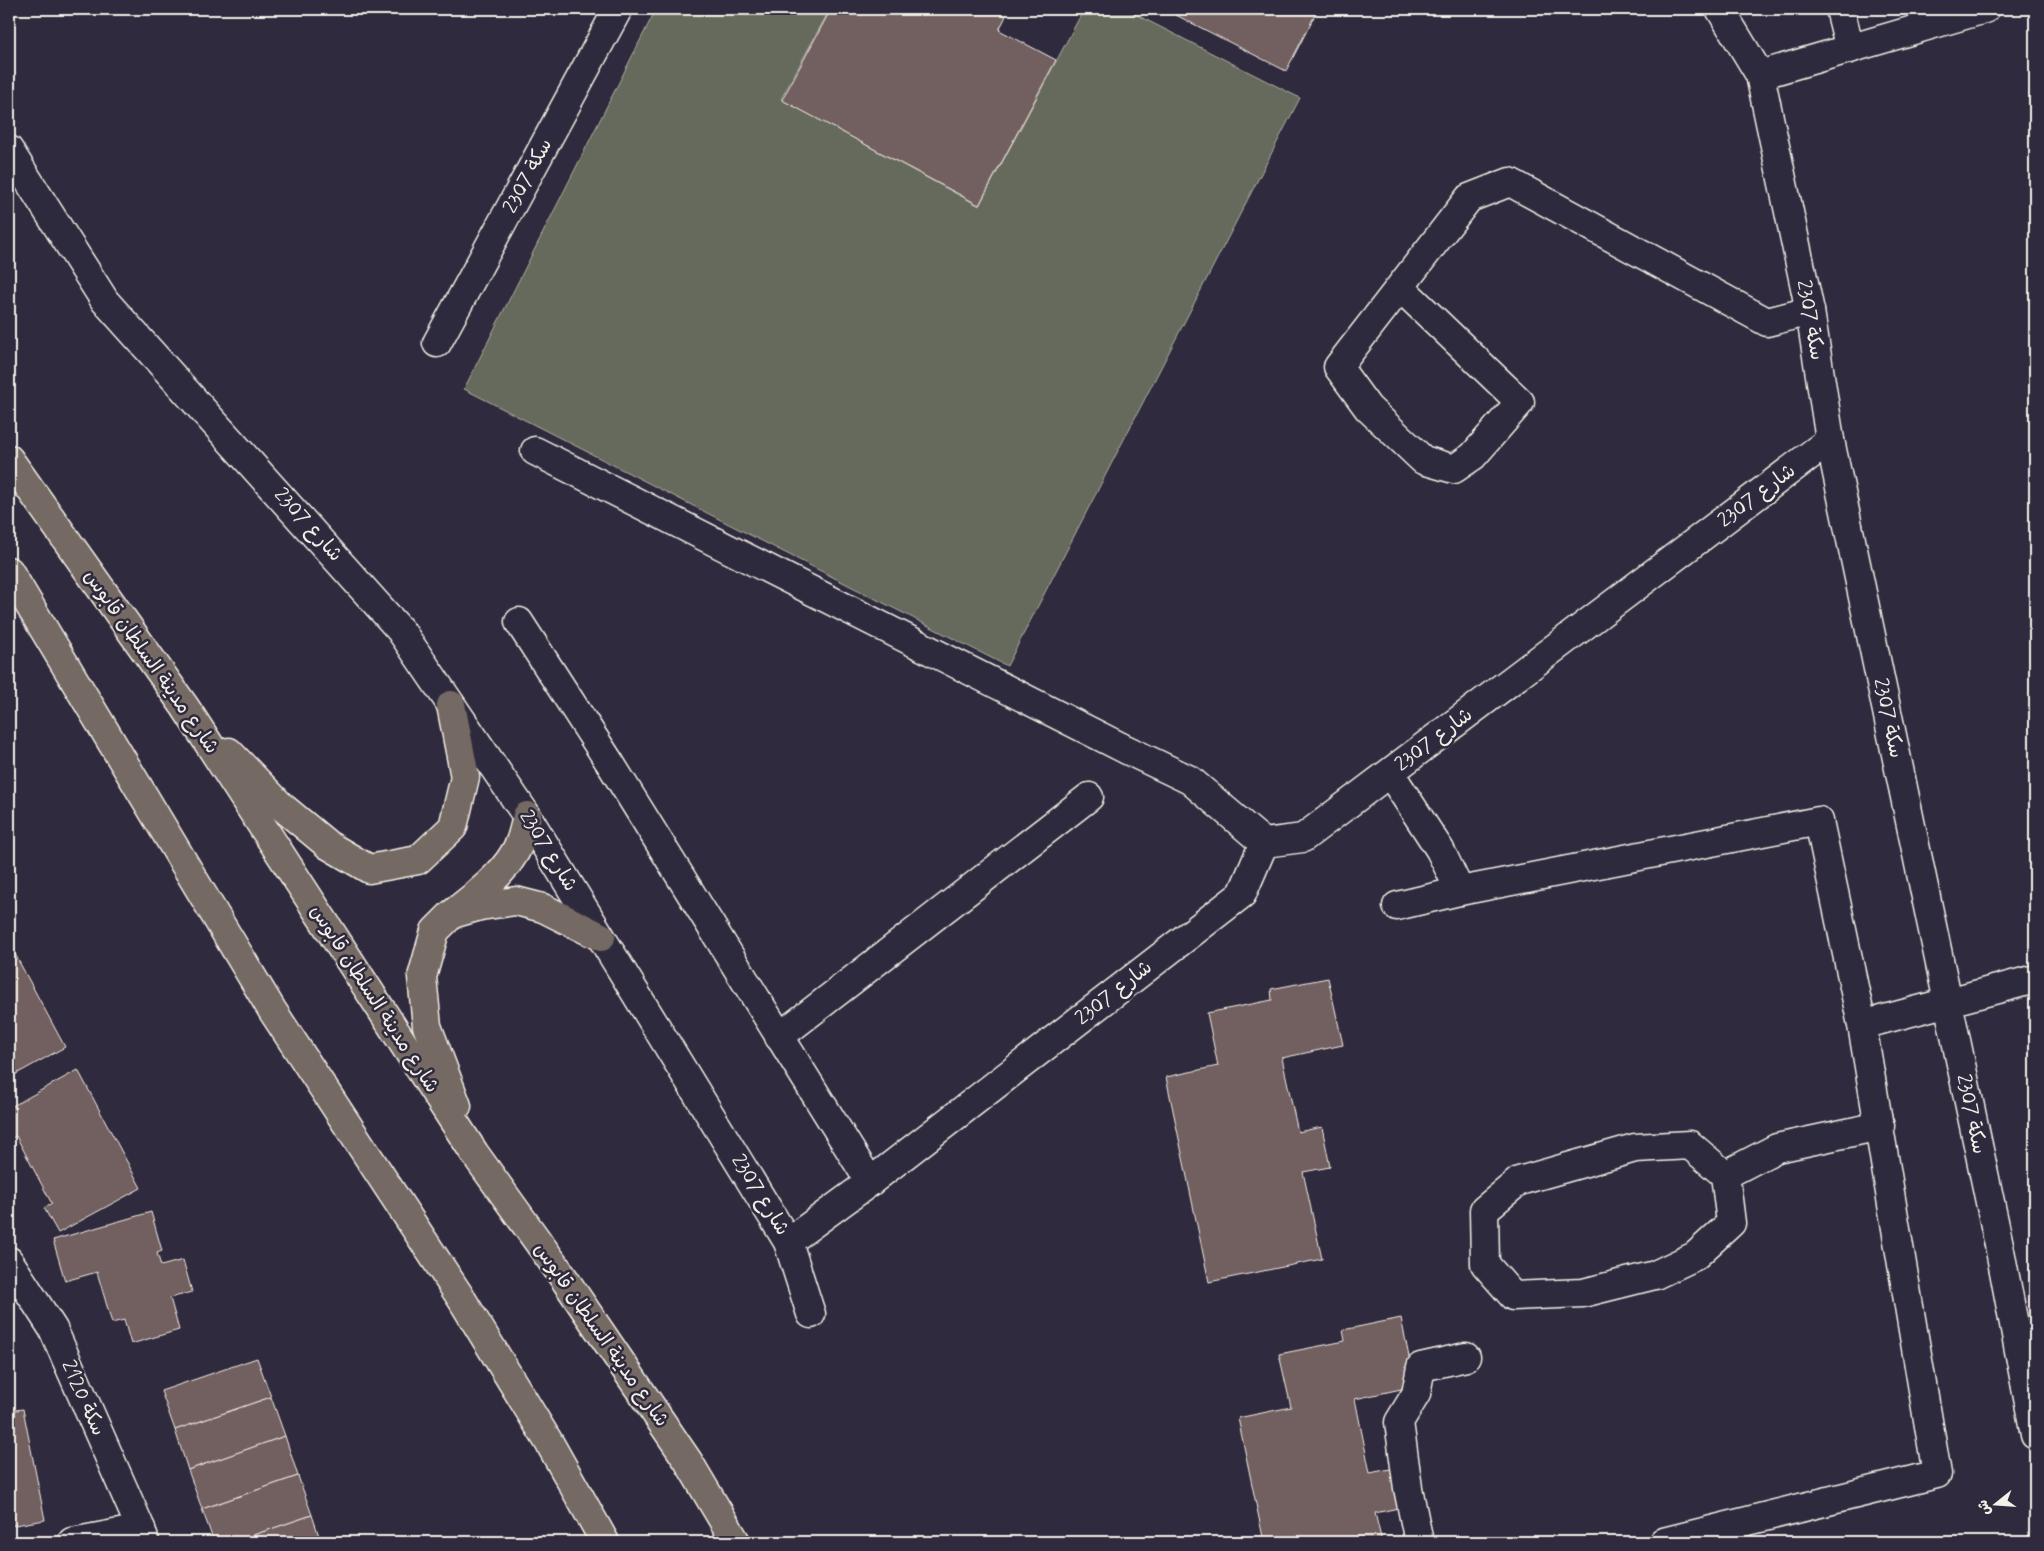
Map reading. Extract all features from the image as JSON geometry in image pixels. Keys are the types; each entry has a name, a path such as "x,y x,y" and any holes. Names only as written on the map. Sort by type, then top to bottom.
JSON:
{"main road":[{"name":"شارع مدينة السلطان قابوس","path":"9,459 185,707 475,1154 559,1272 688,1461 736,1542"},
{"path":"9,571 272,1010 461,1298 550,1444 605,1542"},
{"path":"185,707 281,806 328,845 370,868 418,860 453,827 465,777 451,705"},
{"path":"475,1154 427,1026 422,977 435,931 452,914 482,890 502,869 520,843 527,816"},
{"path":"452,914 480,906 516,901 542,908 601,936"}],"street":[{"name":"سكة 2307","path":"437,343 618,9"},
{"name":"سكة 2307","path":"1720,9 1760,75 1810,311 1830,440 1999,1245 2035,1435"},
{"path":"1840,9 1850,48"},
{"path":"1760,75 1985,9"},
{"name":"2307 شارع","path":"9,150 105,301 401,631 527,816 788,1242 870,1182 1242,894 1264,843 1303,838 1830,440"},
{"path":"1401,288 1520,402 1473,456 1454,469 1423,460 1368,408 1338,367 1469,198 1510,182 1767,322 1810,311"},
{"path":"535,450 1124,749 1190,780 1264,843"},
{"path":"519,622 610,763 870,1182"},
{"path":"1390,773 1440,850 1460,891"},
{"path":"779,1037 1089,797"},
{"path":"1397,906 1460,891 1819,821 1862,1025 1937,1474 1664,1542"},
{"path":"1862,1025 1947,1004 2035,979"},
{"path":"1726,1175 1777,1148 1880,1126"},
{"path":"1690,1145 1726,1175 1730,1223 1695,1256 1655,1275 1583,1293 1513,1296 1484,1264 1484,1210 1519,1181 1635,1148 1690,1145"},
{"path":"788,1242 812,1314"},
{"name":"سكة 2120","path":"9,1261 53,1329 143,1536"},
{"path":"1419,1542 1399,1422 1416,1394 1421,1368 1466,1357"},
{"path":"72,1542 143,1536"}],"green space":[{"path":"656,9 830,9 781,99 979,206 1084,9 1125,9 1300,98 1007,666 464,389"}],"building":[{"path":"831,9 969,9 975,12 976,9 993,9 1006,16 999,30 1056,60 979,205 782,100"},
{"path":"1164,9 1318,9 1286,71"},
{"path":"9,943 65,1047 9,1078"},
{"path":"1328,978 1343,1045 1282,1058 1298,1132 1322,1127 1330,1167 1303,1172 1322,1259 1209,1282 1166,1077 1218,1066 1207,1013 1272,1000 1271,989"},
{"path":"2035,1035 2035,1062 2029,1037"},
{"path":"78,1070 141,1188 58,1233 44,1208 52,1204 16,1136 9,1140 9,1108"},
{"path":"151,1212 162,1251 157,1253 161,1266 183,1260 192,1292 170,1298 179,1330 131,1344 124,1320 112,1323 97,1272 65,1281 53,1240"},
{"path":"1401,1318 1415,1386 1355,1399 1370,1473 1395,1468 1403,1507 1375,1513 1382,1542 1264,1542 1238,1418 1291,1407 1279,1354 1345,1341 1343,1330"},
{"path":"257,1358 271,1397 175,1430 161,1391"},
{"path":"271,1397 285,1436 188,1470 175,1430"},
{"path":"23,1409 45,1520 9,1526 9,1411"},
{"path":"285,1436 298,1476 202,1509 188,1470"},
{"path":"298,1476 312,1515 233,1542 214,1542 202,1509"},
{"path":"312,1515 321,1542 233,1542"}]}
